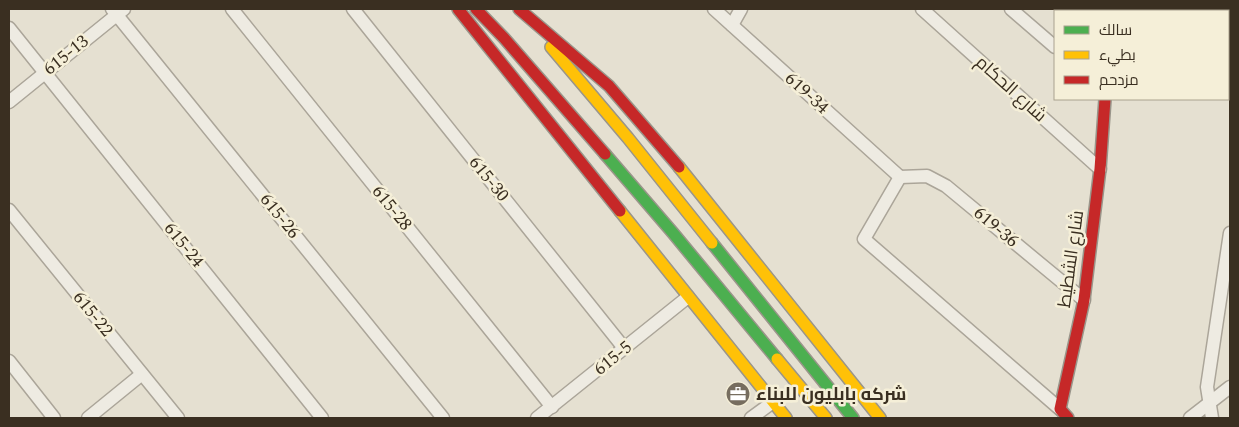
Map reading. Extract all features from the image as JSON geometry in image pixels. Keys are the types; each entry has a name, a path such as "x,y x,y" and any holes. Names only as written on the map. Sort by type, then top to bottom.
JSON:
{"main road":[{"path":"458,9 786,418"},
{"path":"476,9 673,233 826,418"},
{"path":"519,9 628,138 853,418"},
{"path":"519,9 609,86 638,118 694,184 880,418"},
{"name":"شارع الشطيط","path":"1064,414 1084,300 1100,169 1105,100"}],"street":[{"name":"615-28","path":"232,9 552,406"},
{"name":"615-30","path":"353,9 624,348"},
{"name":"619-34","path":"714,9 900,177"},
{"path":"732,25 741,9"},
{"name":"شارع الحكام","path":"922,9 1100,169"},
{"path":"1011,9 1054,46"},
{"name":"615-13","path":"9,102 118,11"},
{"name":"615-26","path":"118,11 443,418"},
{"name":"615-24","path":"9,28 322,418"},
{"name":"619-36","path":"900,177 927,176 946,186 1084,300"},
{"path":"900,177 864,239 1064,414"},
{"name":"615-22","path":"9,210 178,418"},
{"path":"1212,418 1207,387 1230,233"},
{"name":"615-5","path":"537,418 688,297"},
{"path":"9,361 54,418"},
{"path":"88,418 142,374"},
{"path":"1190,418 1230,387"},
{"path":"751,418 773,402"}],"traffic: fast":[{"path":"605,154 777,359"},
{"path":"712,243 853,418"}],"traffic: slow":[{"path":"551,47 628,138 712,243"},
{"path":"679,167 880,418"},
{"path":"620,211 786,418"},
{"path":"777,359 826,418"}],"traffic: jam":[{"path":"458,9 620,211"},
{"path":"476,9 504,38 605,154"},
{"path":"519,9 609,86 679,167"},
{"path":"1068,418 1060,409 1084,300 1100,169 1105,100"}],"place":[{"name":"شركه بابليون للبناء","path":"738,394"}]}
